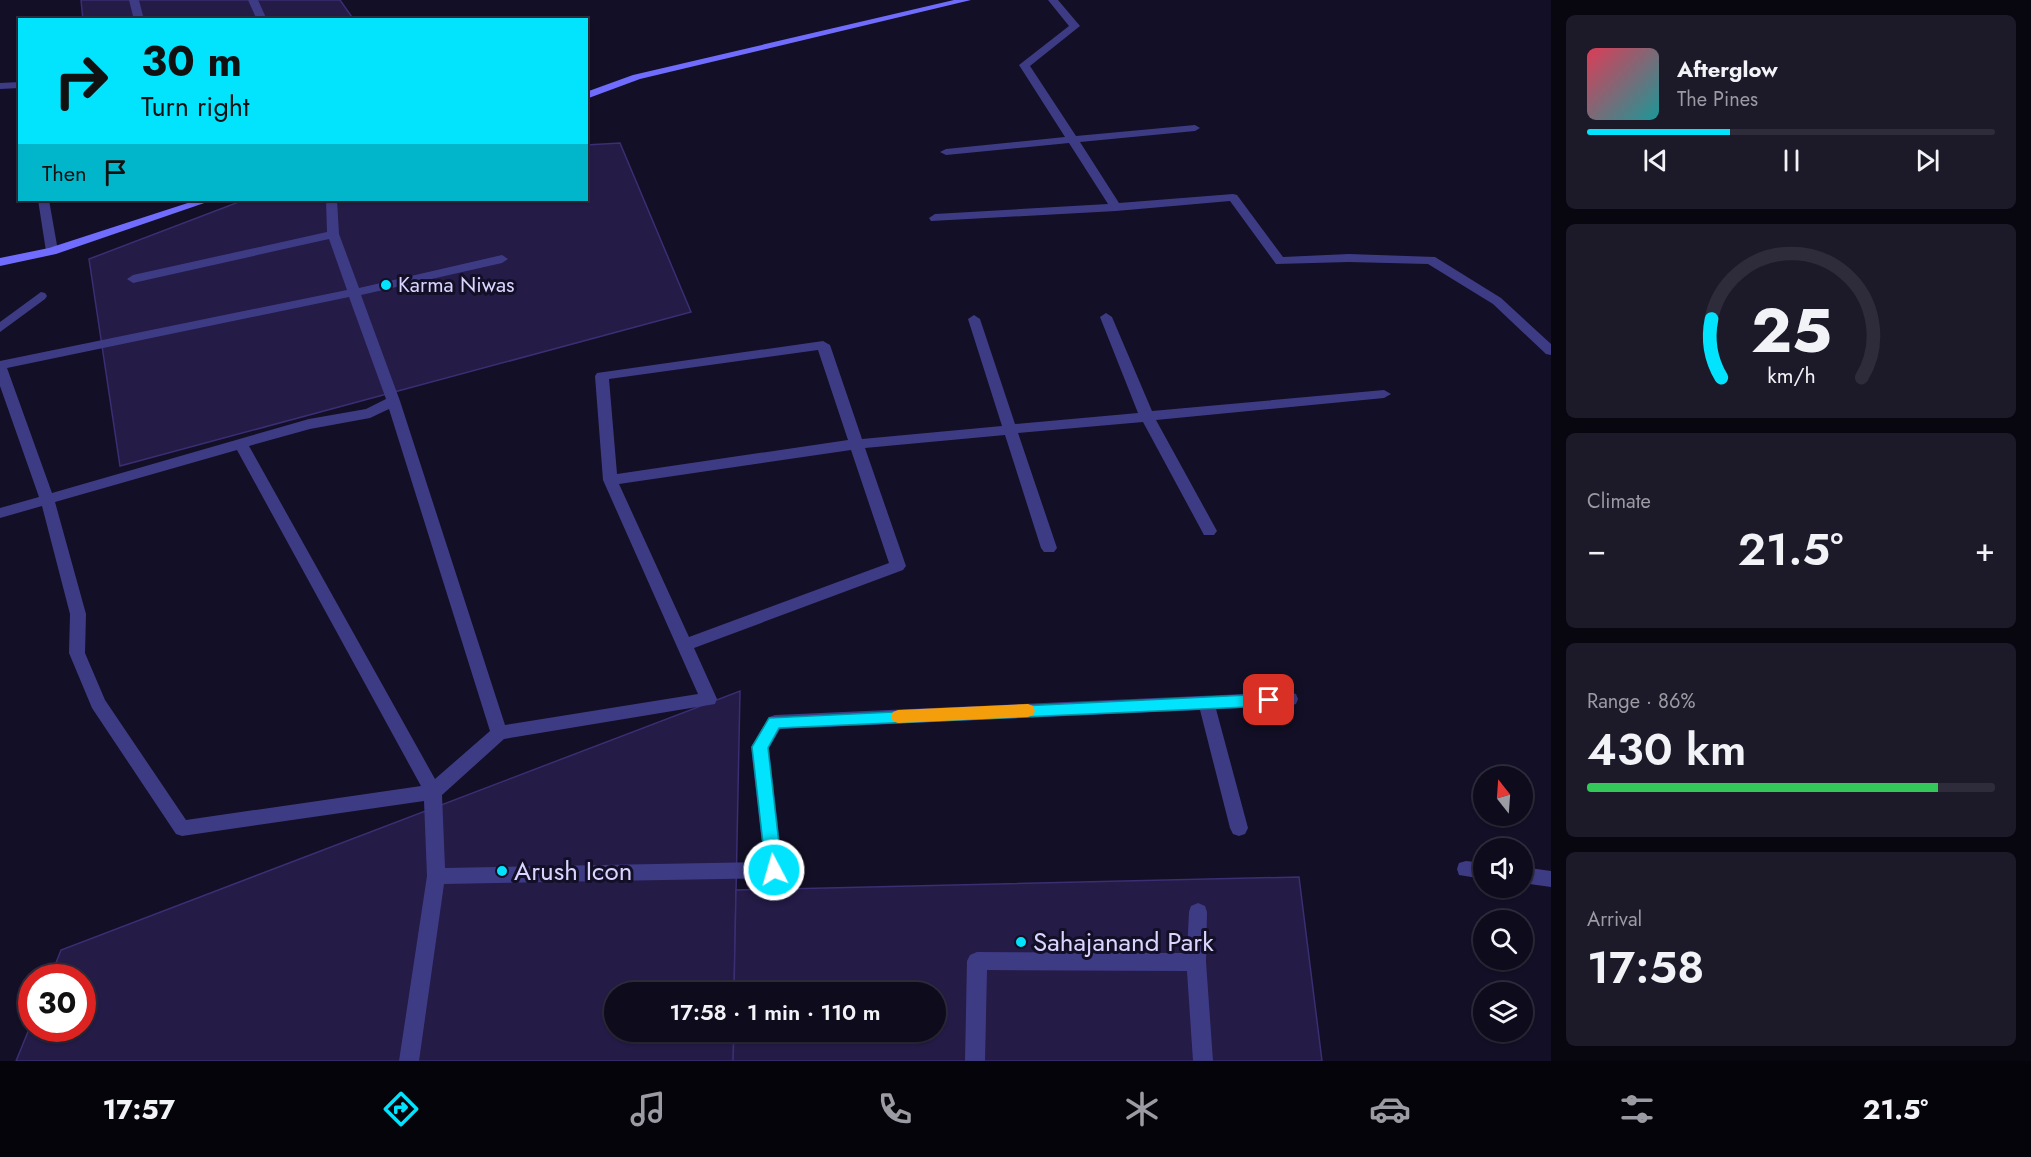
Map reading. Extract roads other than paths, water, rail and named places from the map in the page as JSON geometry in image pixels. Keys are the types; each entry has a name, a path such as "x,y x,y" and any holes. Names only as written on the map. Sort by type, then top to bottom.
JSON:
{"street":[{"path":"134,0 138,18"},
{"path":"253,0 261,18"},
{"path":"588,95 648,74 966,0"},
{"path":"1053,0 1075,26 1024,65 1116,207"},
{"path":"0,86 18,85"},
{"path":"946,152 1195,128"},
{"path":"935,218 1233,197 1280,261 1349,258 1431,260 1497,301 1551,351"},
{"path":"43,201 52,251"},
{"path":"0,262 52,251 204,201"},
{"path":"331,201 333,234 356,292 393,401 499,733"},
{"path":"133,279 333,234"},
{"path":"502,259 356,292 0,366 47,499 78,614 77,652 98,703 182,828 433,792 499,733 709,699 684,645 610,480 602,376 823,345 898,566 684,645"},
{"path":"0,328 41,296"},
{"path":"1106,317 1147,417 1209,531"},
{"path":"975,319 1049,548"},
{"path":"610,480 857,444 1384,394"},
{"path":"0,513 309,424 370,413 393,401"},
{"path":"241,444 433,792 436,876 409,1061"},
{"path":"436,876 774,870 760,747 775,722 1290,699"},
{"path":"1206,702 1239,828"},
{"path":"1533,877 1551,879"},
{"path":"1198,912 1196,962 1203,1061"},
{"path":"975,1061 977,961 1196,962"}],"place":[{"name":"Karma Niwas","path":"386,285"},
{"name":"Arush Icon","path":"502,871"},
{"name":"Sahajanand Park","path":"1021,942"}]}
